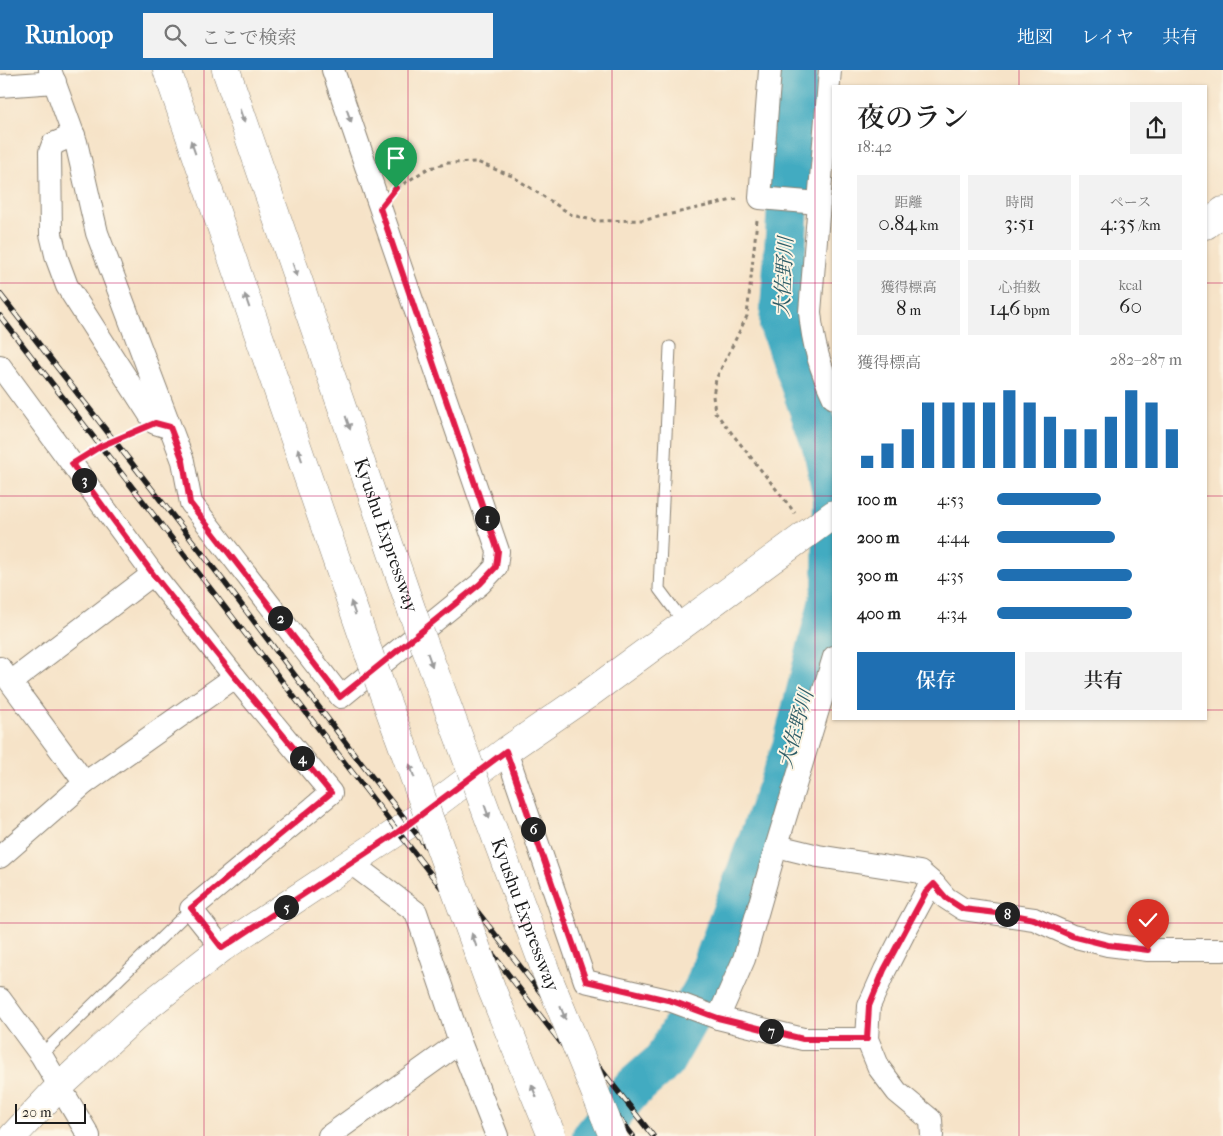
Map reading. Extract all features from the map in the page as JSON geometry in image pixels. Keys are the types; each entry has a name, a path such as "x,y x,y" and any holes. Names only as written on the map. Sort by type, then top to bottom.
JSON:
{"main road":[{"path":"167,70 369,654 492,990 552,1136"},
{"name":"Kyushu Expressway","path":"226,70 413,614 543,963 613,1136"},
{"path":"13,1136 59,1087 144,1009 222,948 351,864 408,824 832,515"}],"street":[{"path":"74,135 53,144 50,152 51,234 57,260 67,286 163,425 183,461 190,503 340,697 449,607 480,584 496,567 498,551 333,70"},
{"path":"770,70 760,198 819,203"},
{"path":"830,70 810,312 812,335 821,370 832,394"},
{"path":"0,86 53,76 74,135 97,233 163,425"},
{"path":"0,366 153,574 331,793 191,908 222,948"},
{"path":"86,783 5,675 153,574"},
{"path":"718,1018 744,959 832,664"},
{"path":"0,857 86,783 235,677"},
{"path":"506,751 586,981 672,1001 718,1018 803,1039 867,1039"},
{"path":"777,846 818,856 920,872 946,898 963,909 1034,919 1072,936 1108,945 1148,950 1223,950"},
{"path":"351,864 416,912 460,1042 497,1136"},
{"path":"932,1136 930,1120 897,1092 879,1068 867,1039 869,1006 884,970 926,892 934,884"},
{"path":"0,998 42,1056 89,1136"},
{"path":"329,1136 460,1042"}],"lane":[{"path":"670,347 659,589 685,624"},
{"path":"42,1056 191,908"}],"path":[{"path":"380,208 396,188 427,169 448,163 477,162 512,176 572,215 596,222 645,220 750,196 760,198 747,316 716,379 713,396 715,412 809,531"},
{"path":"72,464 101,446 163,425"}],"waterway":[{"name":"大佐野川","path":"797,70 780,325 824,449 832,488"},
{"name":"大佐野川","path":"593,1136 631,1090 664,1061 705,988 793,747 832,592"}],"railway":[{"path":"0,294 222,579 361,763 653,1136"},
{"path":"0,316 633,1136"}],"route":[{"path":"396,188 380,208 498,551 496,567 480,584 449,607 340,697 190,503 183,461 170,427 155,423 101,446 72,464 153,574 331,793 191,908 222,948 398,832 506,751 586,981 672,1001 718,1018 803,1039 867,1039 869,1006 884,970 926,892 934,884 946,898 963,909 1034,919 1072,936 1108,945 1148,950"}]}
